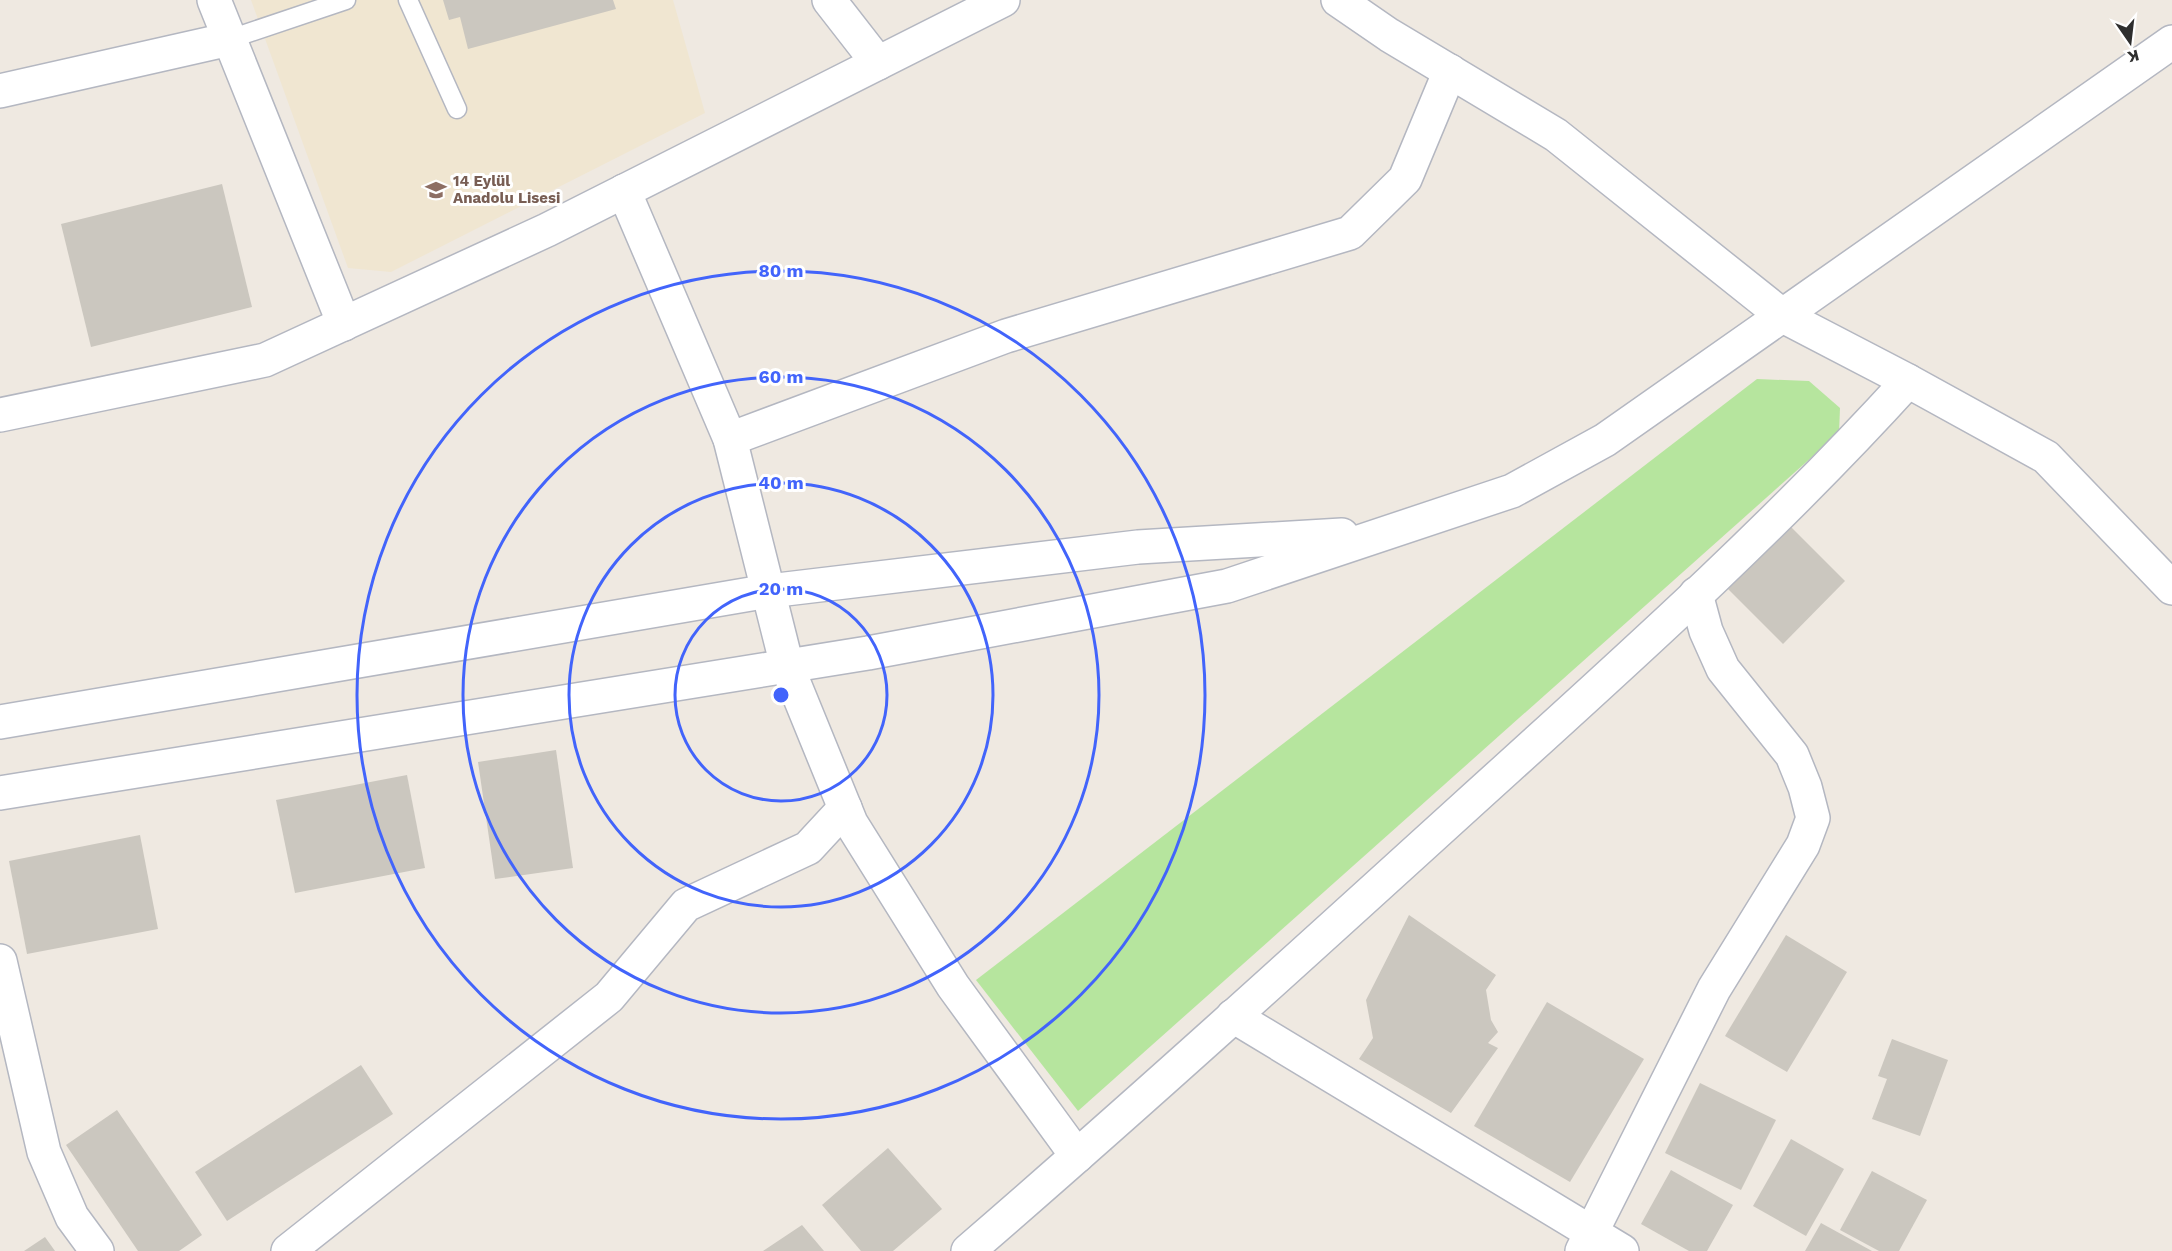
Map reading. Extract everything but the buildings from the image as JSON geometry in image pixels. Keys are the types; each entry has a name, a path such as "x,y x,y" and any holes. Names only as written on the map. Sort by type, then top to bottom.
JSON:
{"street":[{"path":"214,0 344,324"},
{"path":"829,0 878,63"},
{"path":"0,415 265,360 624,191 1003,0"},
{"path":"1338,0 1557,135 1783,316 1908,381 2046,458 2172,588"},
{"path":"0,91 230,39"},
{"path":"0,793 787,666 1227,586 1512,491 1605,440 2172,42"},
{"path":"730,439 1006,336 1350,233 1405,179 1450,71"},
{"path":"624,191 730,439 787,666 851,823 953,986 1077,1156"},
{"path":"968,1251 1077,1156 1619,668 1835,462 1908,381"},
{"path":"0,722 769,591 1138,547 1383,533"},
{"path":"1586,1242 1714,989 1803,845 1813,818 1805,787 1792,755 1723,669 1706,631 1696,594"},
{"path":"288,1251 609,997 686,905 808,848 845,808"},
{"path":"1,973 44,1152 72,1217 97,1251"},
{"path":"1233,1016 1586,1242 1622,1251"}],"lane":[{"path":"230,39 346,0"},
{"path":"408,0 457,109"}],"shaded area":[{"name":"14 Eylül Anadolu Lisesi","path":"251,0 673,0 705,113 391,272 348,268"}],"green space":[{"path":"1757,379 1809,381 1840,408 1839,433 1078,1111 976,980"}],"place":[{"name":"14 Eylül Anadolu Lisesi","path":"436,190"}]}
